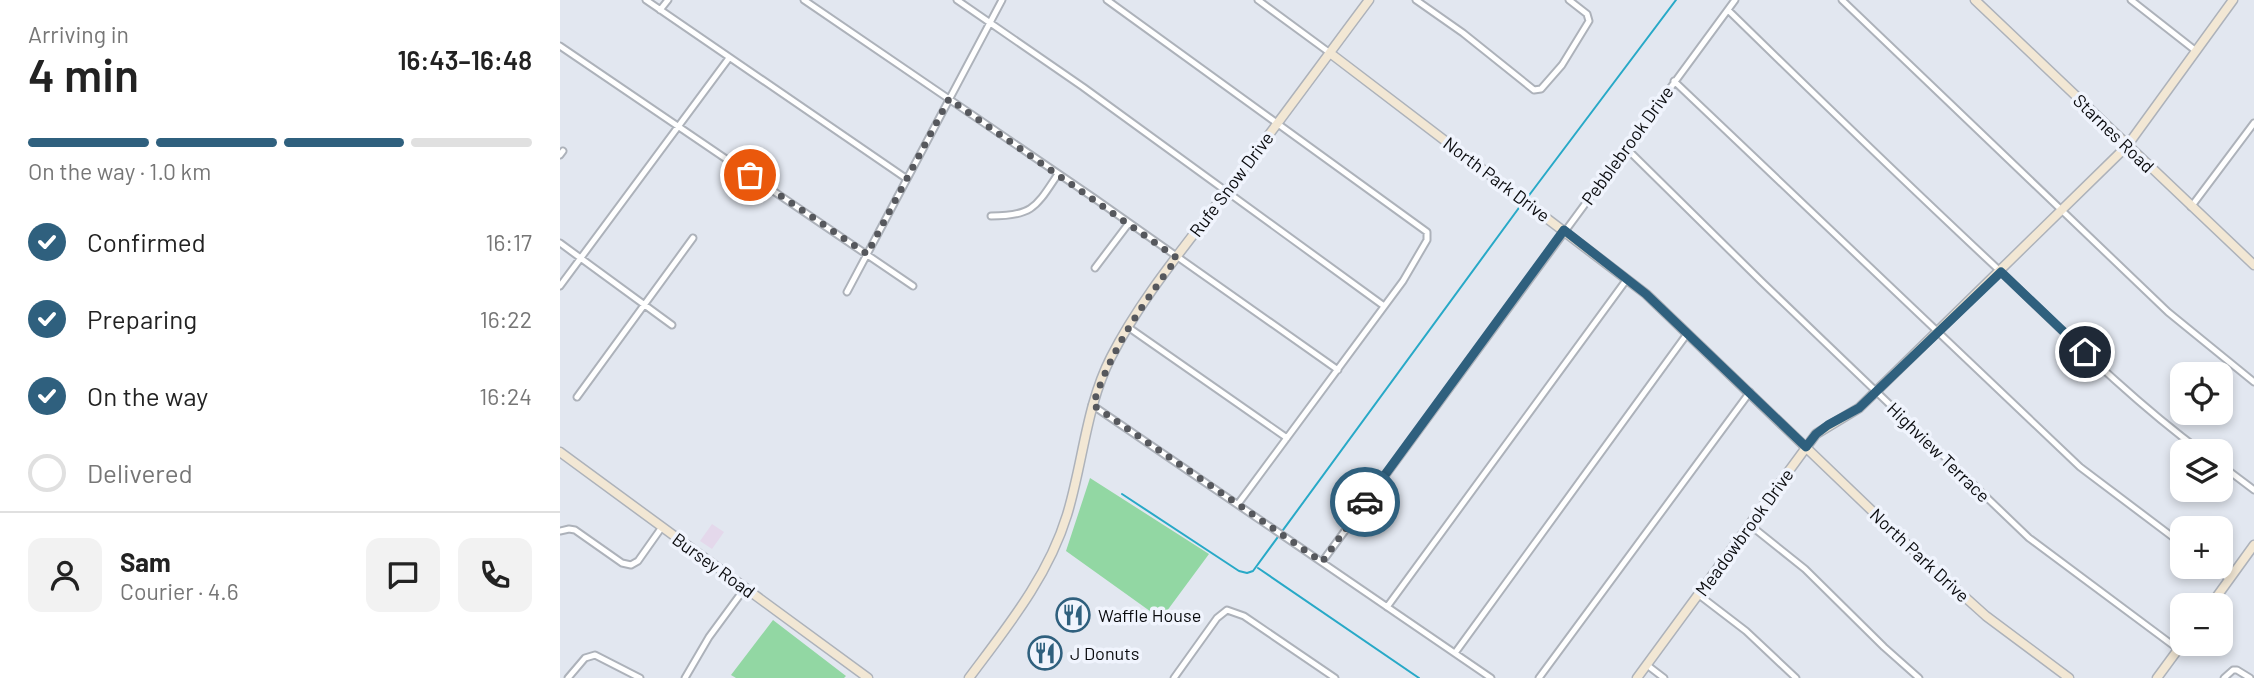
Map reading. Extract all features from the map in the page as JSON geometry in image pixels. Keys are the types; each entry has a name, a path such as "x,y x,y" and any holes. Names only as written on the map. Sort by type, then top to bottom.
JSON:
{"street":[{"path":"646,0 907,179"},
{"path":"660,10 668,0"},
{"path":"804,0 1338,370"},
{"path":"957,0 1083,87 1384,306"},
{"path":"846,292 1002,0"},
{"path":"1107,0 1427,232 1424,247 1384,306 1238,504"},
{"name":"North Park Drive","path":"1258,0 1627,279 1750,392 1916,553 1986,616 2069,678"},
{"name":"Rufe Snow Drive","path":"969,678 1024,604 1053,550 1069,507 1093,405 1110,359 1128,327 1369,0"},
{"path":"1416,0 1463,33 1534,90 1541,89 1562,65 1589,21 1587,14 1569,0"},
{"name":"Pebblebrook Drive","path":"1322,562 1735,0"},
{"path":"1843,0 2168,312 2254,382"},
{"name":"Starnes Road","path":"1975,0 2254,265"},
{"path":"2131,0 2196,51"},
{"name":"Meadowbrook Drive","path":"1637,678 1816,434 1859,408 2127,146 2233,0"},
{"path":"1728,10 2122,386 2186,439"},
{"path":"560,46 913,286"},
{"path":"560,286 729,58"},
{"path":"1674,81 2080,467 2170,535"},
{"path":"2192,207 2254,123"},
{"name":"Highview Terrace","path":"1625,147 2029,538 2170,639"},
{"path":"991,216 1016,216 1032,208 1058,174"},
{"path":"1096,268 1129,223"},
{"path":"577,397 693,239"},
{"path":"560,243 672,326"},
{"path":"1387,607 1627,279"},
{"path":"1128,327 1287,438"},
{"path":"1455,653 1687,334"},
{"path":"1539,678 1750,392"},
{"path":"1093,405 1491,678"},
{"name":"Bursey Road","path":"560,452 868,678"},
{"path":"2233,475 2254,490"},
{"path":"1750,525 1805,569 1919,678"},
{"path":"562,530 575,530 622,562 631,565 638,561 662,527"},
{"path":"2233,574 2253,550"},
{"path":"2219,593 2229,579"},
{"path":"685,678 709,637 745,588"},
{"path":"1699,595 1746,631 1796,678"},
{"path":"1174,678 1217,618 1227,610 1244,616 1335,678"},
{"path":"568,678 580,663 590,656 602,657 640,678"},
{"path":"2157,678 2173,656"},
{"path":"1647,665 1664,678"},
{"path":"2224,678 2229,671 2237,670 2250,678"}],"shaded area":[{"path":"712,524 724,532 712,549 700,541"}],"green space":[{"path":"1090,478 1209,554 1161,619 1066,551"},
{"path":"773,620 846,676 736,678 731,675"}],"waterway":[{"path":"1527,198 1676,0"},
{"path":"1122,494 1239,571 1253,571 1521,205"},
{"path":"1258,568 1419,678"}],"way so far":[{"path":"750,175 867,254 949,99 1177,258 1141,306 1119,342 1103,374 1093,405 1322,562 1365,502"}],"place":[{"name":"Waffle House","path":"1073,615"},
{"name":"J Donuts","path":"1045,653"}],"route":[{"path":"1365,502 1564,230 1646,294 1806,447 1816,434 1828,425 1859,408 2001,272 2085,352"}]}
